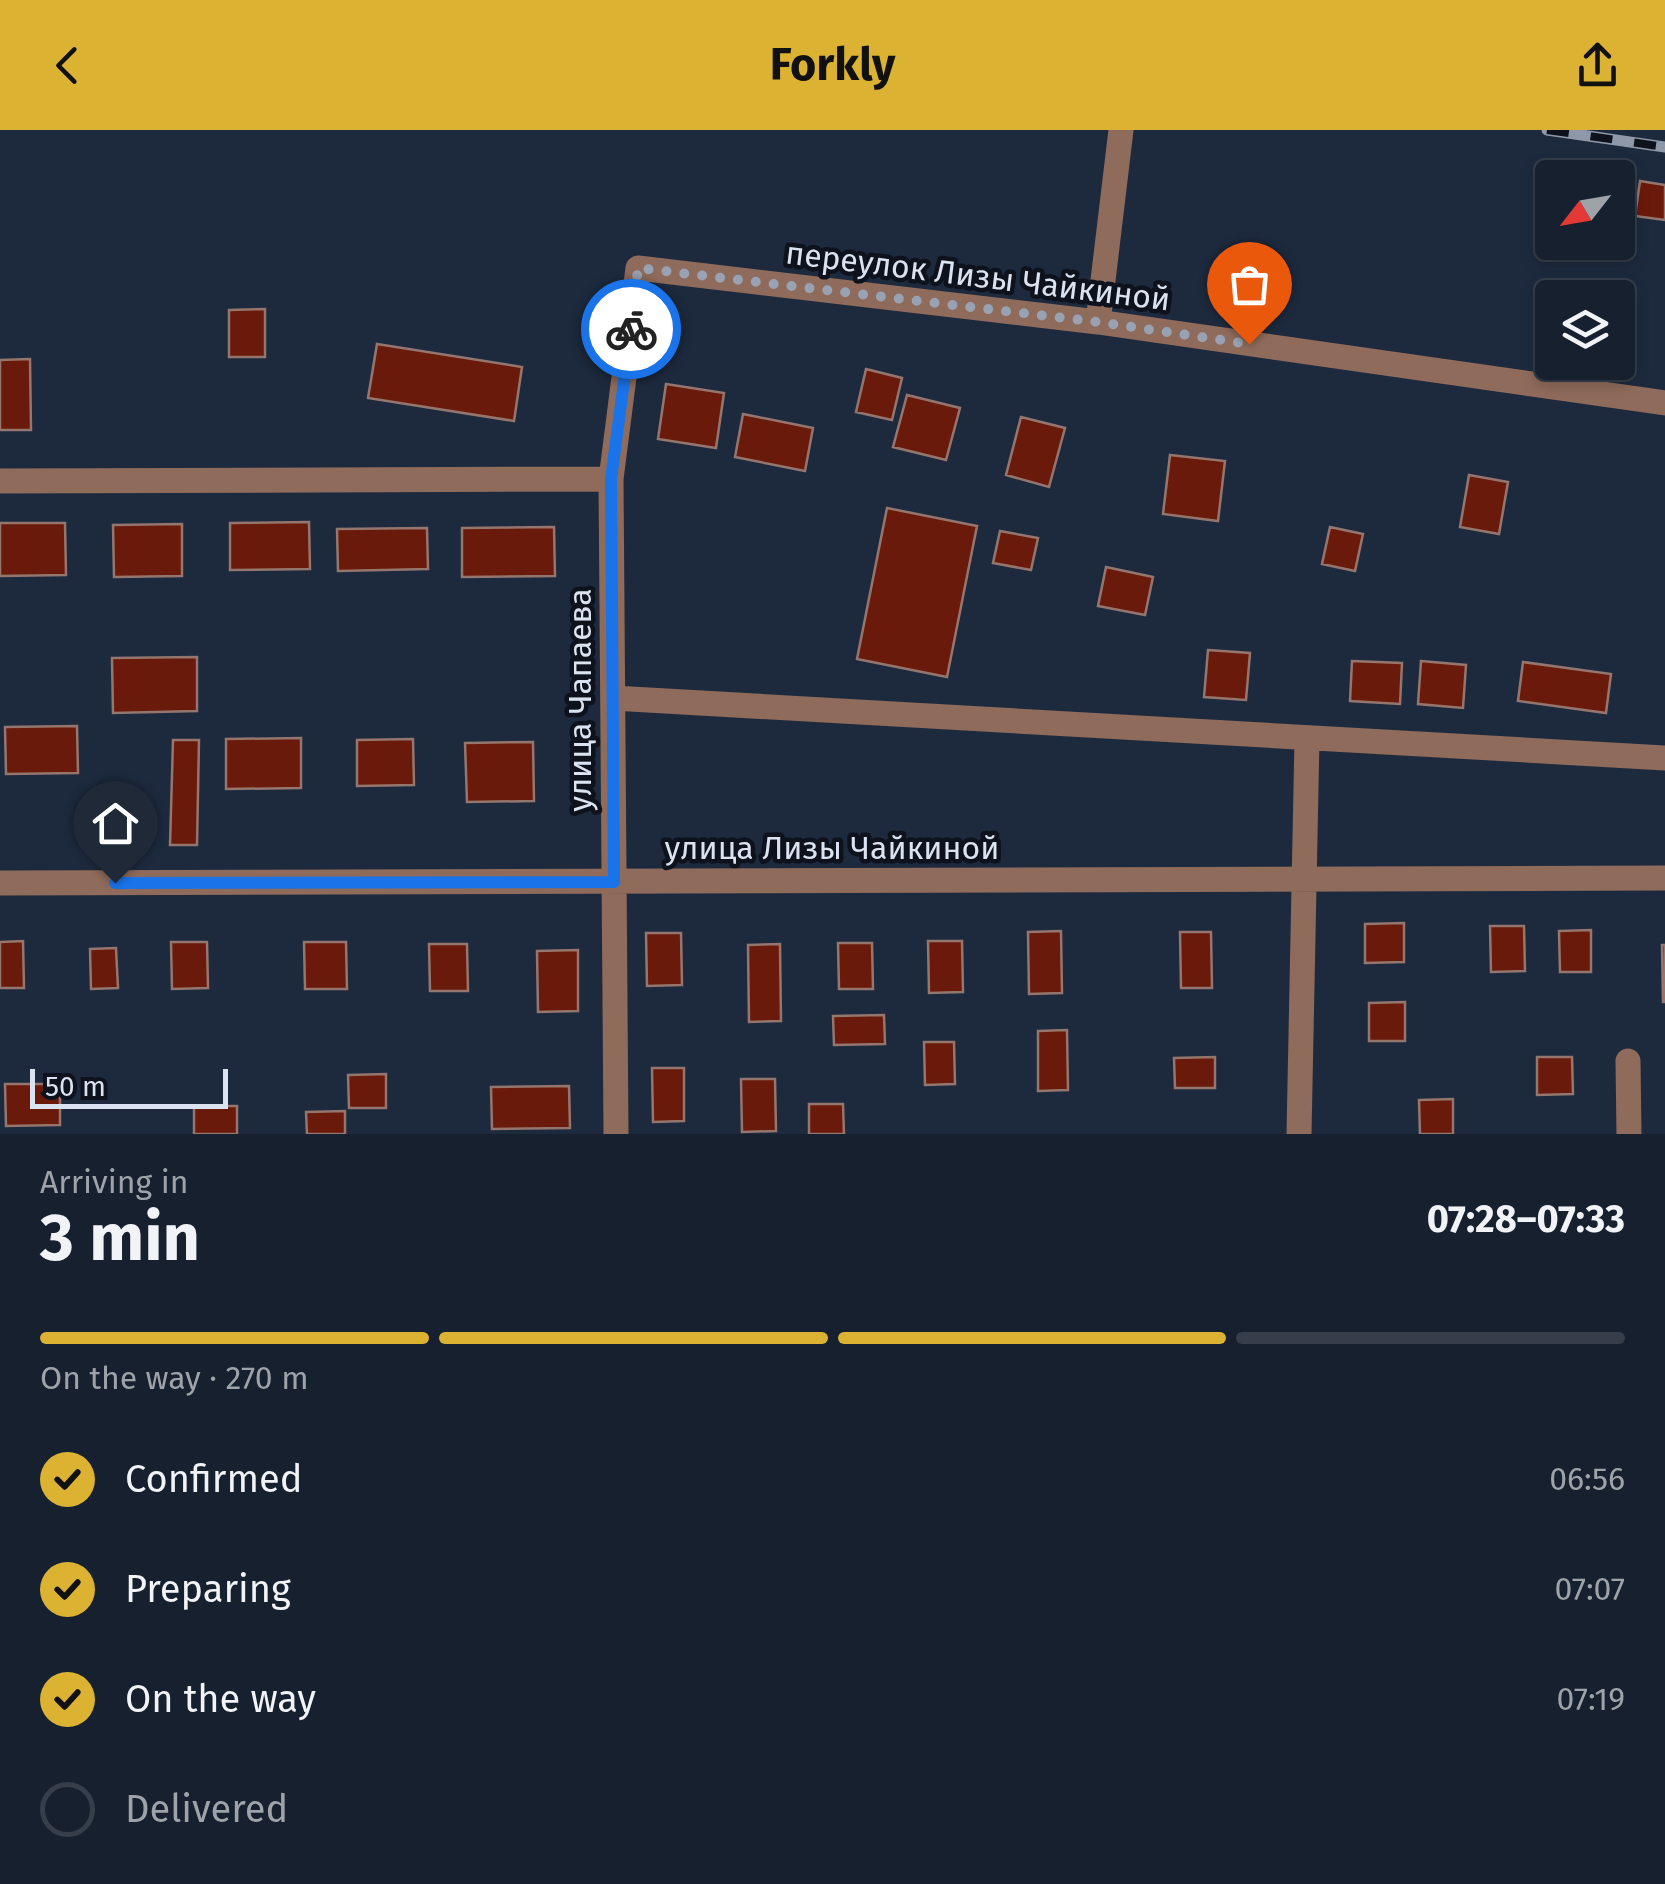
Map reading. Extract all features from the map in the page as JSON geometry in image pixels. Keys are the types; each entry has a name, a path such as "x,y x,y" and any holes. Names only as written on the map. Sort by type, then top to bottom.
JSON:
{"street":[{"path":"1098,322 1121,130"},
{"name":"переулок Лизы Чайкиной","path":"638,268 1098,322 1665,403"},
{"name":"улица Чапаева","path":"616,1134 611,479 638,268"},
{"path":"0,482 611,479"},
{"path":"613,698 1665,758"},
{"path":"1299,1134 1307,738"},
{"name":"улица Лизы Чайкиной","path":"0,883 1665,878"},
{"path":"1628,1061 1629,1134"}],"building":[{"path":"1640,181 1665,185 1665,220 1635,216"},
{"path":"265,309 265,357 229,357 229,310"},
{"path":"377,344 522,367 514,421 368,398"},
{"path":"30,359 31,430 0,430 0,360"},
{"path":"866,369 902,378 892,420 856,412"},
{"path":"666,384 724,393 716,448 658,439"},
{"path":"907,395 960,408 946,460 893,447"},
{"path":"743,414 813,428 805,471 735,457"},
{"path":"1021,417 1065,428 1049,487 1006,475"},
{"path":"1170,455 1225,461 1218,521 1163,514"},
{"path":"1469,475 1508,482 1499,534 1460,527"},
{"path":"887,508 977,526 947,677 857,659"},
{"path":"309,522 310,569 230,570 230,523"},
{"path":"0,523 65,523 66,575 0,576"},
{"path":"182,524 182,576 114,577 113,525"},
{"path":"554,527 555,576 462,577 462,528"},
{"path":"1330,527 1363,534 1355,571 1322,564"},
{"path":"427,528 428,569 338,571 337,529"},
{"path":"1000,531 1038,538 1031,570 993,563"},
{"path":"1106,567 1153,577 1145,615 1098,606"},
{"path":"1208,650 1250,653 1246,700 1204,697"},
{"path":"197,657 197,711 113,713 112,658"},
{"path":"1352,661 1402,663 1400,704 1350,701"},
{"path":"1421,661 1466,665 1463,708 1418,704"},
{"path":"1523,662 1611,674 1606,713 1518,701"},
{"path":"77,726 78,773 6,774 5,727"},
{"path":"301,738 301,788 226,789 226,739"},
{"path":"413,739 414,785 357,786 357,740"},
{"path":"173,740 199,740 197,845 170,845"},
{"path":"533,742 534,801 467,802 465,743"},
{"path":"1404,923 1404,962 1365,963 1365,924"},
{"path":"1490,926 1524,926 1525,971 1491,972"},
{"path":"1591,930 1591,972 1560,972 1559,931"},
{"path":"1061,931 1062,993 1029,994 1028,932"},
{"path":"1180,932 1211,932 1212,988 1181,988"},
{"path":"646,933 681,933 682,985 647,986"},
{"path":"23,941 24,988 0,988 0,942"},
{"path":"928,941 962,941 963,992 929,993"},
{"path":"171,942 207,942 208,988 172,989"},
{"path":"304,942 346,942 347,989 305,989"},
{"path":"838,943 872,943 873,989 839,989"},
{"path":"429,944 467,944 468,991 430,991"},
{"path":"780,944 781,1021 749,1022 748,945"},
{"path":"1665,945 1665,1002 1663,1002"},
{"path":"116,948 118,988 91,989 90,949"},
{"path":"578,950 578,1011 538,1012 537,951"},
{"path":"1405,1002 1405,1041 1369,1041 1369,1003"},
{"path":"884,1015 885,1044 834,1045 833,1016"},
{"path":"1067,1030 1068,1090 1038,1091 1038,1031"},
{"path":"924,1042 954,1042 955,1084 925,1085"},
{"path":"1215,1057 1215,1088 1175,1088 1174,1058"},
{"path":"1537,1057 1572,1057 1573,1094 1537,1095"},
{"path":"652,1068 684,1068 684,1121 653,1122"},
{"path":"386,1074 386,1108 349,1108 348,1075"},
{"path":"741,1079 775,1079 776,1131 742,1132"},
{"path":"5,1084 60,1084 60,1125 6,1126"},
{"path":"569,1086 570,1128 492,1129 491,1087"},
{"path":"1453,1099 1453,1134 1420,1134 1419,1100"},
{"path":"809,1104 843,1104 844,1134 809,1134"},
{"path":"194,1106 237,1106 237,1134 194,1134"},
{"path":"345,1111 345,1134 307,1134 306,1112"}],"railway":[{"path":"1547,130 1665,147"}],"way so far":[{"path":"631,329 638,268 1098,322 1249,344"}],"route":[{"path":"115,883 614,882 611,479 631,329"}]}
